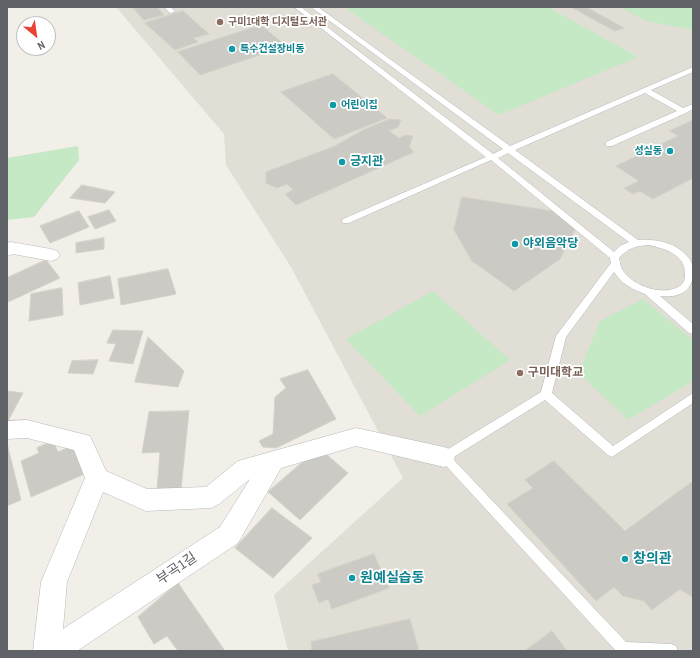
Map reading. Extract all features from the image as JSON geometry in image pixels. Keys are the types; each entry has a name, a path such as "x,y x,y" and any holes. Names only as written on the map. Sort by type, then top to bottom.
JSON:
{"street":[{"path":"7,250 11,248 51,255"},
{"path":"7,430 27,429 82,443 97,478 146,500 211,497 246,468 356,437 444,457"},
{"name":"부곡1길","path":"53,651 229,535 273,461"},
{"path":"48,651 54,582 97,478"}],"lane":[{"path":"297,7 493,158 614,261 618,274 626,282 636,288 649,292 662,294 674,292 683,288 690,282 692,273 691,265 672,249 647,242 635,242 625,245 618,250 614,261 561,336 546,394 444,457 623,649 671,651"},
{"path":"314,7 635,242"},
{"path":"346,221 493,158 693,69"},
{"path":"646,90 683,111"},
{"path":"609,144 693,106"},
{"path":"649,292 693,330"},
{"path":"546,394 612,452 693,397"}],"shaded area":[{"name":"구미대학교","path":"116,7 693,7 693,651 288,651 274,595 403,478 291,267 226,165 224,134"}],"green space":[{"path":"344,7 548,7 638,57 499,115"},
{"path":"619,7 693,7 693,30 646,21"},
{"path":"78,146 79,160 34,217 7,220 7,158"},
{"path":"433,291 510,360 420,416 346,339"},
{"path":"643,299 693,340 693,381 628,420 579,373 600,321"}],"building":[{"path":"133,7 157,7 164,15 144,20"},
{"path":"571,7 586,7 624,28 615,31"},
{"path":"183,11 209,34 193,38 198,42 175,50 145,23"},
{"name":"특수건설장비동","path":"261,25 286,46 200,75 178,52"},
{"name":"어린이집","path":"333,74 387,118 334,139 281,92"},
{"name":"긍지관","path":"390,119 401,120 398,127 389,131 399,138 406,135 413,136 409,147 414,152 296,205 285,194 293,190 287,184 277,188 266,183 266,172 335,146 363,130"},
{"name":"성실동","path":"693,120 693,178 653,199 640,191 633,194 624,188 639,181 616,166 678,136 670,131"},
{"path":"82,185 115,192 105,203 70,198"},
{"name":"야외음악당","path":"462,197 552,211 575,229 560,259 514,291 472,261 454,230"},
{"path":"109,210 116,221 95,229 88,217"},
{"path":"79,211 89,227 50,243 40,226"},
{"path":"104,238 104,249 76,253 76,243"},
{"path":"46,260 60,278 8,302 7,278"},
{"path":"168,269 176,294 121,305 118,279"},
{"path":"110,276 114,298 80,305 78,283"},
{"path":"62,288 63,315 29,321 31,294"},
{"path":"113,330 143,331 133,364 109,361 116,344 107,343"},
{"path":"148,337 184,371 178,387 135,382"},
{"path":"98,360 93,374 68,373 72,361"},
{"path":"308,370 336,419 276,448 263,447 259,441 273,434 275,397 286,388 280,379"},
{"path":"7,391 23,393 7,423"},
{"path":"189,411 181,489 157,490 160,452 142,453 149,412"},
{"path":"53,441 58,452 76,444 87,473 31,497 21,461 39,453 37,448"},
{"path":"7,443 21,500 7,506"},
{"path":"319,448 348,473 300,520 268,492"},
{"name":"창의관","path":"554,461 625,531 693,481 693,596 692,597 680,589 652,610 644,601 623,596 614,587 596,601 507,504 533,488 525,480"},
{"path":"272,508 312,538 273,578 235,548"},
{"name":"원예실습동","path":"374,554 389,588 332,609 328,599 319,603 312,585 321,582 318,574"},
{"path":"178,583 225,651 178,651 167,636 154,644 138,617"},
{"path":"410,619 419,651 312,651 311,642"},
{"path":"552,631 567,651 525,651"}],"place":[{"name":"구미1대학 디지털도서관","path":"220,22"},
{"name":"특수건설장비동","path":"232,49"},
{"name":"어린이집","path":"333,105"},
{"name":"성실동","path":"670,151"},
{"name":"긍지관","path":"342,162"},
{"name":"야외음악당","path":"515,244"},
{"name":"구미대학교","path":"520,373"},
{"name":"창의관","path":"625,559"},
{"name":"원예실습동","path":"352,578"}]}
